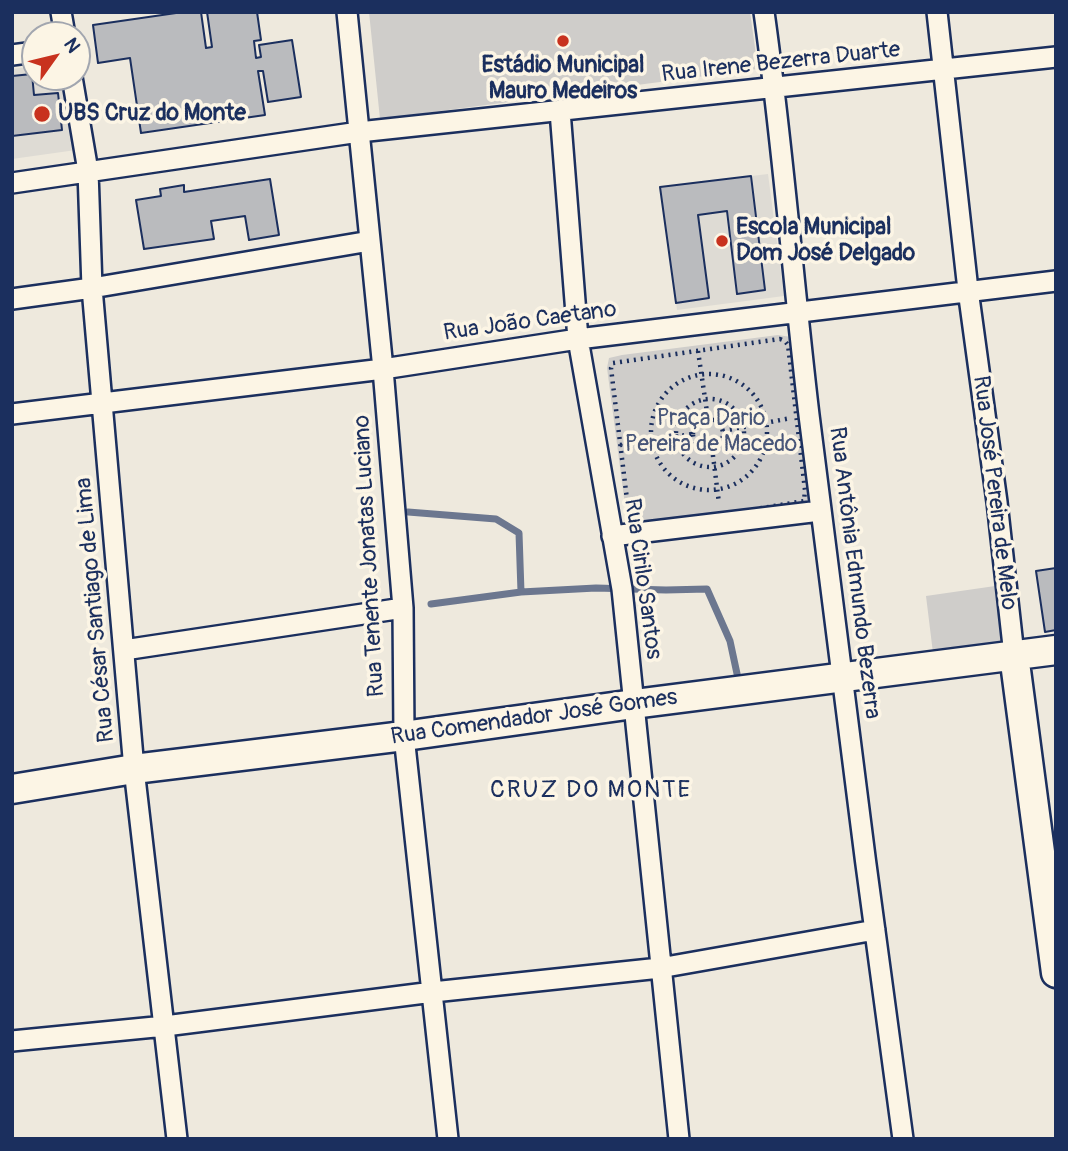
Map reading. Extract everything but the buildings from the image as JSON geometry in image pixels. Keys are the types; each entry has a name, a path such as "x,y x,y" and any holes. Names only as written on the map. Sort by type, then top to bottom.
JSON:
{"street":[{"name":"Rua Tenente Jonatas Luciano","path":"347,12 383,369 403,608 404,736 448,1139"},
{"name":"Rua Antônia Edmundo Bezerra","path":"764,12 775,89 820,510 903,1139"},
{"name":"Rua José Pereira de Melo","path":"937,12 968,290 1056,973"},
{"name":"Rua Irene Bezerra Duarte","path":"12,183 359,132 1056,57"},
{"name":"Rua César Santiago de Lima","path":"74,91 88,171 92,288 134,769 177,1139"},
{"name":"Rua Cirilo Santos","path":"561,111 578,339 622,589 679,1139"},
{"path":"12,299 370,241"},
{"name":"Rua João Caetano","path":"12,414 383,369 578,339 1056,281"},
{"path":"612,536 820,510"},
{"path":"124,650 403,608"},
{"name":"Rua Comendador José Gomes","path":"12,789 134,769 1056,650"},
{"path":"12,1041 165,1026 433,992 660,968 875,930"}],"path":[{"path":"780,339 788,345 796,417 804,501 720,515 634,525 629,516 611,368 613,363 780,339"},
{"path":"698,351 708,419"},
{"path":"701,374 720,375 739,382 753,394 763,410 766,422 766,447 759,464 746,478 730,487 717,490 693,489 676,481 662,467 653,449 651,429 655,409 666,393 682,380 701,374"},
{"path":"705,399 722,402 732,408 743,427 740,449 725,464 704,467 685,456 678,447 677,425 681,415 689,406 705,399"},
{"path":"723,431 796,417"},
{"path":"708,419 718,422 723,431 721,441 712,448 699,446 693,434 696,424 708,419"},
{"path":"620,445 693,434"},
{"path":"712,448 720,515"}],"shaded area":[{"name":"UBS Cruz do Monte","path":"21,68 21,91 68,91 76,150 12,159 12,69"},
{"name":"Escola Municipal Dom José Delgado","path":"768,174 784,296 677,310 661,187"}],"green space":[{"name":"Estádio Municipal Mauro Medeiros","path":"369,12 750,12 758,69 380,119"},
{"name":"Praça Dario Pereira de Macedo","path":"778,335 791,337 793,346 810,505 628,528 607,368 609,358"},
{"path":"1002,585 1007,644 933,653 926,596"}],"waterway":[{"path":"408,512 496,519 519,533 521,592 596,588 707,589 730,641 739,683"},
{"path":"431,604 521,592"}],"place":[{"name":"Estádio Municipal Mauro Medeiros","path":"563,41"},
{"name":"UBS Cruz do Monte","path":"42,114"},
{"name":"Escola Municipal Dom José Delgado","path":"722,241"}],"district":[{"name":"CRUZ DO MONTE","path":"591,791"}]}
